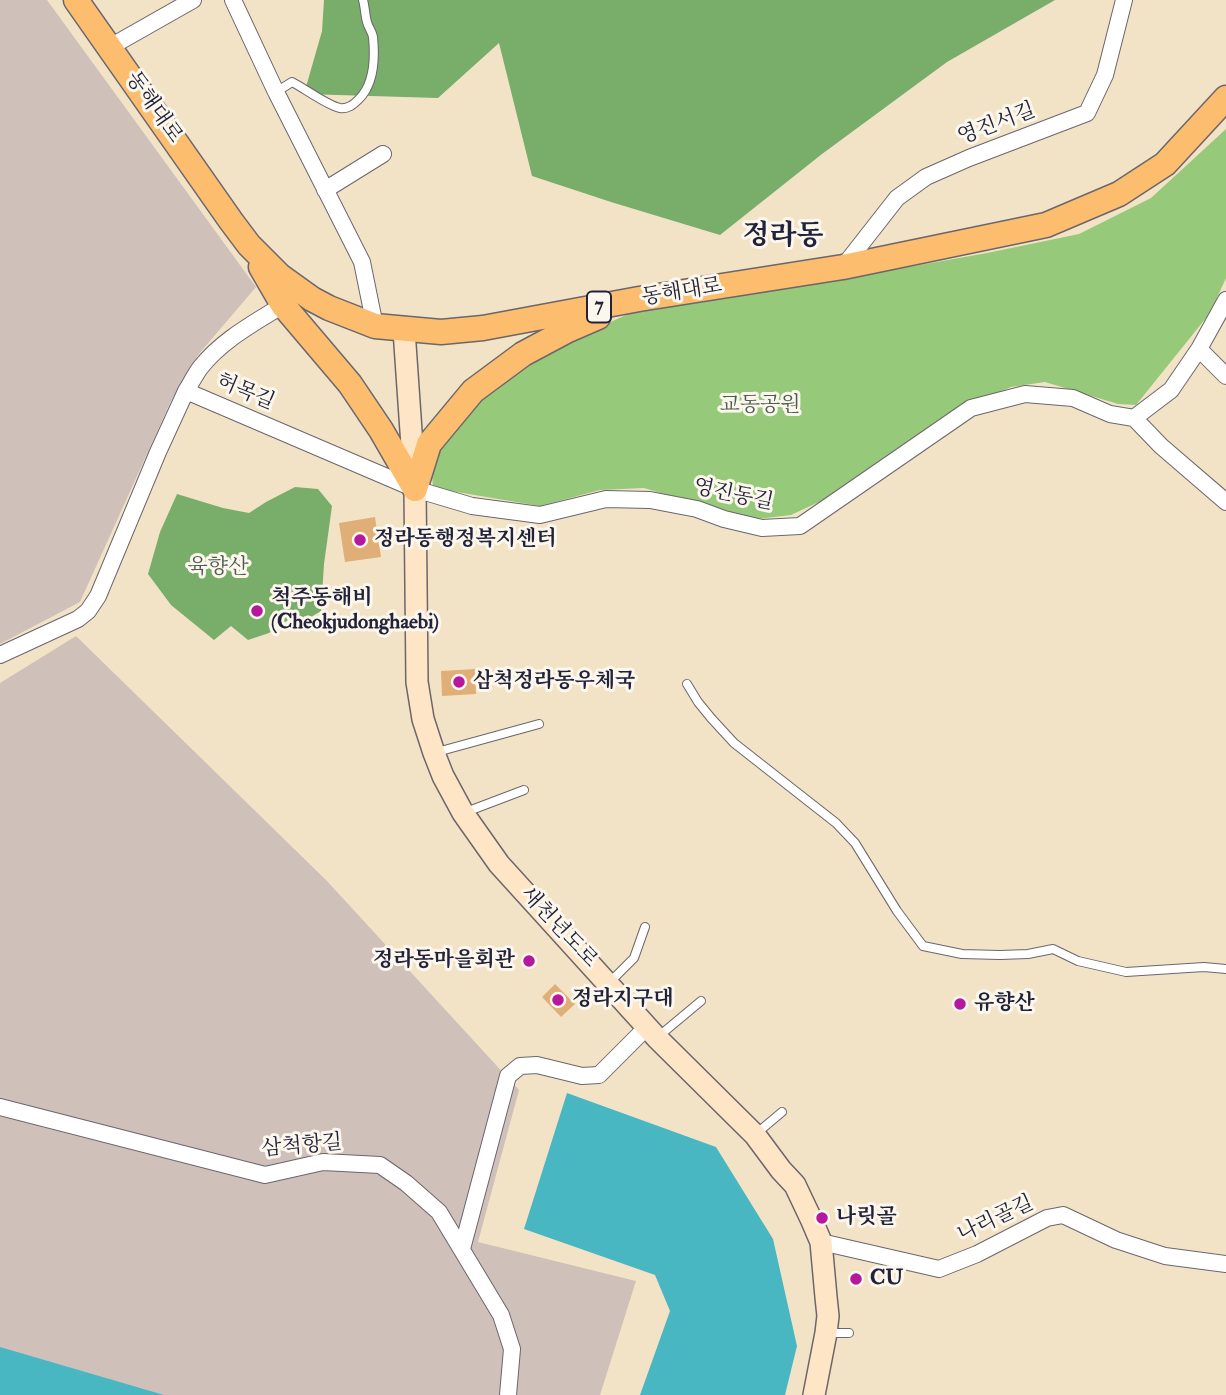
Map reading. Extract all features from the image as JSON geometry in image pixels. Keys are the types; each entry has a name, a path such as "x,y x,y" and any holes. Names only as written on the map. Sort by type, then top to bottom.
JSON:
{"main road":[{"name":"동해대로","path":"76,0 249,245 280,276 312,299 375,326 404,330 441,332 483,328 639,299 843,267 1046,225 1119,194 1165,164 1226,98"},
{"path":"249,245 283,305 350,384 381,430 415,489"},
{"path":"415,489 429,444 473,391 523,354 568,330 639,299"}],"street":[{"path":"110,47 193,0"},
{"path":"233,0 362,262 375,326"},
{"name":"영진서길","path":"843,267 897,198 926,177 1087,113 1105,75 1124,0"},
{"path":"325,190 383,154"},
{"path":"1226,300 1199,349 1171,390 1134,418 1161,446 1226,502"},
{"path":"186,391 200,368 225,343 283,305"},
{"name":"새천년도로","path":"404,330 415,489 417,682 423,719 434,753 463,813 505,871 652,1033 755,1135 794,1185 821,1242 828,1316 814,1395"},
{"path":"1199,349 1226,376"},
{"name":"허목길","path":"0,655 78,619 88,611 97,596 186,391 415,489"},
{"name":"영진동길","path":"415,489 472,506 540,515 606,499 650,500 697,509 762,528 800,526 971,408 1025,394 1073,398 1110,414 1134,418"},
{"path":"462,1249 508,1076 520,1066 537,1065 582,1076 599,1075 652,1033"},
{"name":"삼척항길","path":"0,1107 265,1175 323,1162 380,1165 406,1183 439,1212 501,1315 512,1349 508,1395"},
{"name":"나리골길","path":"821,1242 939,1269 977,1254 1047,1218 1063,1215 1116,1240 1165,1256 1226,1264"}],"lane":[{"path":"276,92 292,82 326,103 342,108 351,106 362,95 372,70 373,33 367,24 363,0"},
{"path":"687,684 698,702 734,743 836,823 855,843 897,911 923,946 962,954 1000,955 1028,954 1053,949 1078,961 1126,972 1205,967 1226,969"},
{"path":"434,753 540,724"},
{"path":"463,813 524,790"},
{"path":"609,983 634,958 645,927"},
{"path":"652,1033 701,1001"},
{"path":"755,1135 782,1112"},
{"path":"826,1334 849,1333"}],"shaded area":[{"path":"0,0 47,0 256,287 198,355 171,401 80,602 0,644"},
{"path":"76,636 327,881 519,1090 478,1242 636,1281 600,1395 150,1395 0,1350 0,683"}],"green space":[{"path":"324,0 1055,0 947,62 822,154 720,235 532,176 499,43 438,98 304,94 322,31"},
{"name":"교동공원","path":"1226,129 1226,278 1210,313 1136,405 1118,404 1045,382 1011,387 941,418 821,501 791,515 749,520 644,488 600,490 540,506 433,488 431,463 443,439 469,408 530,358 635,311 778,290 1079,234 1151,198"},
{"name":"육향산","path":"295,487 318,489 332,506 321,611 311,617 288,620 269,633 248,640 231,626 214,640 171,605 148,574 160,532 177,494 249,513"}],"water":[{"path":"567,1093 716,1147 773,1239 797,1346 785,1395 640,1395 670,1311 655,1275 524,1229"},
{"path":"0,1347 164,1395 0,1395"}],"building":[{"name":"정라동행정복지센터","path":"375,517 381,557 345,562 339,523"},
{"name":"삼척정라동우체국","path":"475,669 476,694 442,696 441,671"},
{"name":"정라지구대","path":"555,984 575,1004 561,1017 542,997"}],"place":[{"name":"정라동행정복지센터","path":"360,540"},
{"name":"척주동해비 (Cheokjudonghaebi)","path":"257,611"},
{"name":"삼척정라동우체국","path":"459,682"},
{"name":"정라동마을회관","path":"529,961"},
{"name":"정라지구대","path":"558,1000"},
{"name":"유향산","path":"960,1004"},
{"name":"나릿골","path":"822,1218"},
{"name":"CU","path":"856,1279"}],"district":[{"name":"정라동","path":"783,238"}]}
